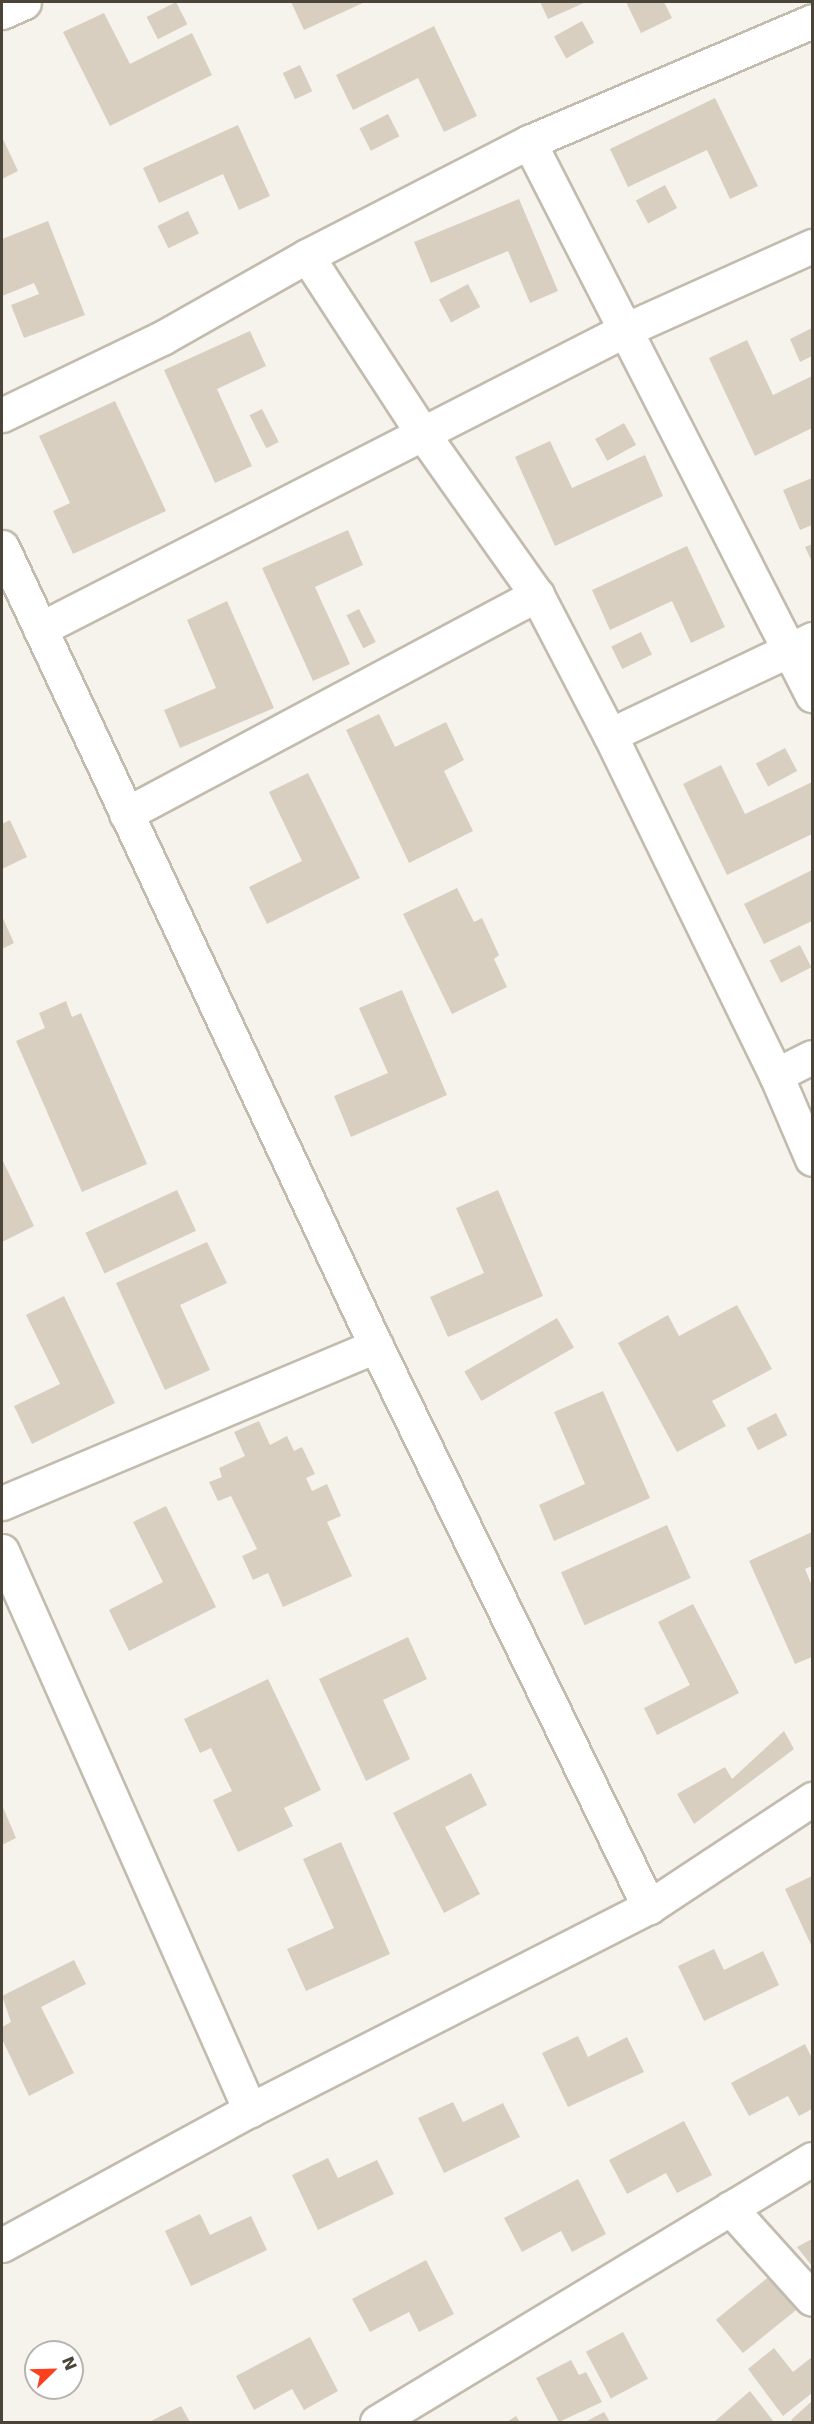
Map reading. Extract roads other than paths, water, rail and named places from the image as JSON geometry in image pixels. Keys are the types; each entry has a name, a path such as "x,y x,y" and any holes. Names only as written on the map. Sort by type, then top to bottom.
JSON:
{"street":[{"path":"2,12 24,2"},
{"path":"2,415 162,338 307,255 529,142 813,21"},
{"path":"529,142 625,330 801,644 813,695"},
{"path":"40,629 625,330 813,246"},
{"path":"307,255 423,434 537,595 610,735 776,1075 813,1159"},
{"path":"2,547 376,1346 649,1907"},
{"path":"126,814 537,595"},
{"path":"610,735 801,644"},
{"path":"776,1075 813,1057"},
{"path":"2,1503 376,1346"},
{"path":"2,1551 250,2110"},
{"path":"2,2245 250,2110 649,1907 813,1799"},
{"path":"377,2422 813,2159"},
{"path":"730,2208 813,2299"}]}
